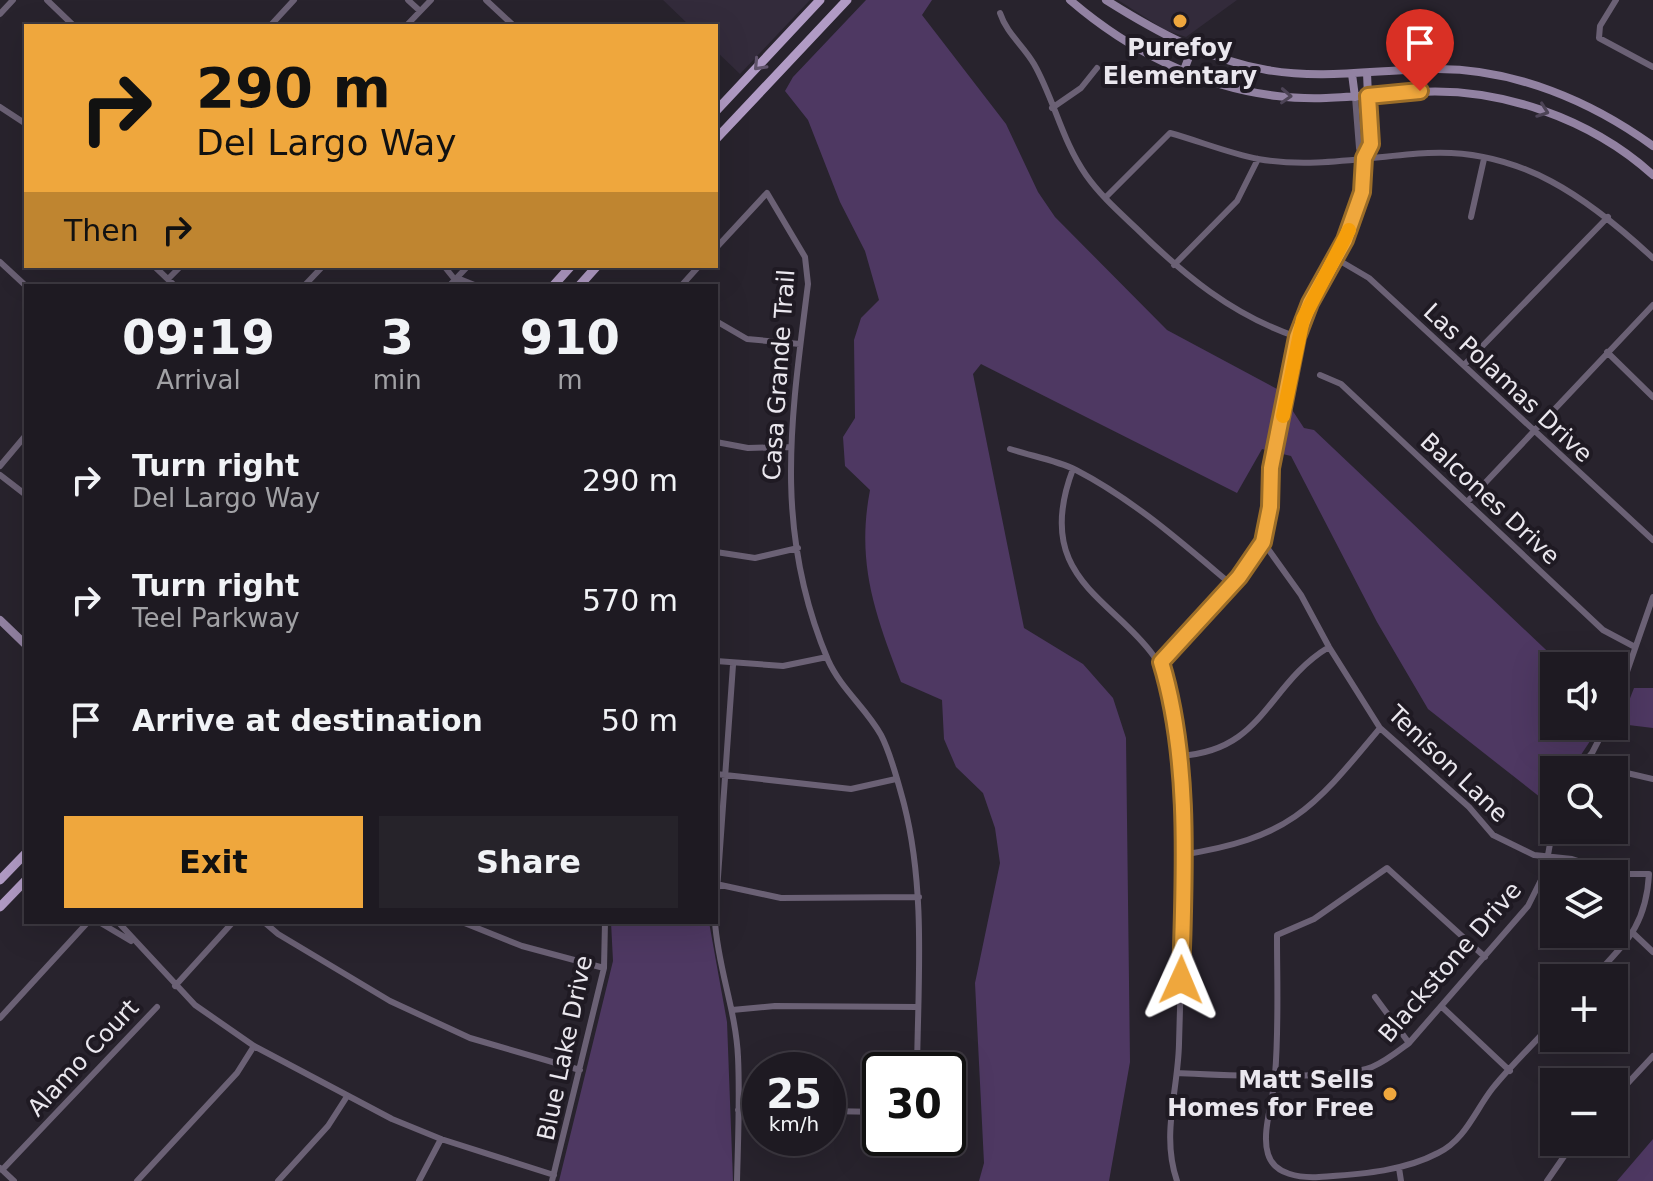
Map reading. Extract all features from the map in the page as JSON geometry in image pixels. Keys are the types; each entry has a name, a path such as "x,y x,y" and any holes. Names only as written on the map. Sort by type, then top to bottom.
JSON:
{"main road":[{"path":"718,109 820,0"},
{"path":"718,137 847,0"},
{"path":"1070,0 1109,31 1210,82 1279,97 1447,92 1512,101 1593,134 1653,175"},
{"path":"1106,0 1192,49 1265,70 1352,74 1440,69 1490,74 1538,85 1583,104 1653,146"},
{"path":"803,19 817,32"},
{"path":"1184,70 1192,49"},
{"path":"1367,73 1368,96"},
{"path":"1352,74 1355,97"},
{"path":"555,284 569,268"},
{"path":"581,284 595,268"},
{"path":"0,620 24,643"},
{"path":"0,880 24,855"},
{"path":"0,907 24,882"}],"street":[{"path":"0,14 13,0"},
{"path":"47,0 72,24"},
{"path":"272,24 294,0"},
{"path":"408,0 420,11"},
{"path":"408,24 431,0"},
{"path":"486,0 512,24"},
{"path":"1616,0 1597,32 1607,43 1653,67"},
{"path":"1000,13 1006,31 1034,64 1080,165 1105,198 1174,265 1212,296 1244,315 1297,337"},
{"path":"1052,108 1081,88 1097,68"},
{"path":"1161,662 1232,585 1263,542 1269,516 1271,468 1297,337 1362,192 1364,158 1371,144 1368,96"},
{"path":"1355,97 1359,148 1364,158"},
{"path":"0,107 24,123"},
{"path":"1105,198 1170,133 1258,159 1309,162 1431,153 1484,159 1553,181 1608,217 1653,258"},
{"path":"1174,265 1237,201 1258,159"},
{"path":"1471,217 1484,159"},
{"name":"Casa Grande Trail","path":"718,246 767,193 805,257 808,284 789,447 790,512 814,625 835,675 881,735 911,839 919,897 917,1052"},
{"path":"1464,365 1608,217"},
{"name":"Las Polamas Drive","path":"1335,258 1369,278 1653,540"},
{"path":"0,262 24,284"},
{"path":"156,268 173,284"},
{"path":"168,279 179,268"},
{"path":"306,284 321,268"},
{"path":"683,284 697,268"},
{"path":"1467,502 1653,305"},
{"path":"718,322 747,339 800,344"},
{"path":"1607,352 1653,397"},
{"name":"Balcones Drive","path":"1320,375 1341,384 1603,630 1635,647"},
{"path":"0,466 24,437"},
{"path":"718,442 748,448 789,447"},
{"path":"1010,449 1073,469 1149,516 1232,585"},
{"path":"1073,469 1066,487 1060,527 1067,560 1086,588 1161,662 1174,705 1179,756 1181,855 1178,1073 1170,1102 1170,1161 1177,1181"},
{"path":"0,475 24,493"},
{"name":"Tenison Lane","path":"1263,542 1301,595 1329,647 1380,728 1469,807 1493,835 1515,849 1572,859 1618,874 1649,874 1647,904 1634,934"},
{"path":"718,552 755,558 798,548"},
{"path":"1628,668 1653,597"},
{"path":"1179,756 1219,749 1241,737 1313,657 1329,647"},
{"path":"718,661 733,665 783,666 827,657"},
{"path":"718,870 733,665"},
{"path":"1181,855 1250,841 1299,815 1336,781 1380,728"},
{"path":"1628,773 1653,779"},
{"path":"718,774 851,789 896,779"},
{"name":"Blackstone Drive","path":"1178,1073 1339,1075 1370,1068 1409,1043 1534,897 1550,844"},
{"path":"1485,957 1387,868 1314,919 1277,935 1275,1073 1267,1135 1267,1152 1273,1165 1288,1174 1312,1177 1399,1168 1440,1153 1458,1139 1540,1037"},
{"path":"718,884 781,898 919,897"},
{"path":"0,1018 86,924"},
{"path":"101,924 134,943"},
{"path":"120,924 195,1005 254,1046 346,1098 441,1139 553,1178"},
{"path":"175,986 231,924"},
{"path":"267,924 317,959 403,1007 470,1038 580,1070"},
{"path":"467,924 522,946 604,968"},
{"name":"Blue Lake Drive","path":"553,1178 604,968 605,924"},
{"path":"715,924 717,949 732,1010 738,1056 737,1181"},
{"path":"1606,964 1634,934 1653,952"},
{"path":"1375,997 1409,1043"},
{"path":"732,1010 775,1006 917,1007"},
{"path":"1441,1006 1510,1071"},
{"name":"Alamo Court","path":"1,1169 157,1007"},
{"path":"137,1181 237,1073 254,1046"},
{"path":"1628,1083 1653,1056"},
{"path":"278,1181 328,1126 346,1098"},
{"path":"419,1181 441,1139"},
{"path":"1547,1181 1564,1156"},
{"path":"1399,1168 1401,1181"},
{"path":"1,1169 14,1181"}],"shaded area":[{"path":"663,0 810,0 740,74 718,53 718,24 688,24"},
{"path":"866,0 932,0 922,15 1006,124 1038,192 1055,217 1167,330 1279,390 1304,428 1314,430 1548,652 1540,652 1540,740 1591,740 1580,756 1540,756 1540,797 1428,709 1377,622 1291,456 1262,449 1237,493 981,364 973,374 1024,628 1083,664 1113,698 1126,738 1130,1062 1109,1181 979,1181 984,1163 975,983 1000,863 995,828 983,793 956,767 944,739 942,700 901,682 876,611 865,541 870,490 845,466 843,437 855,418 854,340 861,318 879,300 865,251 840,202 808,120 785,91 793,77"},
{"name":"Purefoy Elementary","path":"1118,0 1237,0 1186,37 1165,30"},
{"path":"1634,688 1653,688 1653,728 1628,725 1628,703"},
{"path":"611,924 709,924 727,1022 733,1181 559,1181 613,961"},
{"path":"1653,1139 1653,1181 1617,1181"}],"slow traffic":[{"path":"1283,416 1303,319 1349,230"}],"place":[{"name":"Purefoy Elementary","path":"1180,21"},
{"name":"Matt Sells Homes for Free","path":"1390,1094"}],"route":[{"path":"1181,980 1179,747 1174,705 1161,662 1239,577 1263,542 1270,507 1271,468 1297,337 1310,303 1345,240 1362,192 1366,169 1364,158 1371,144 1368,96 1420,91"}]}
